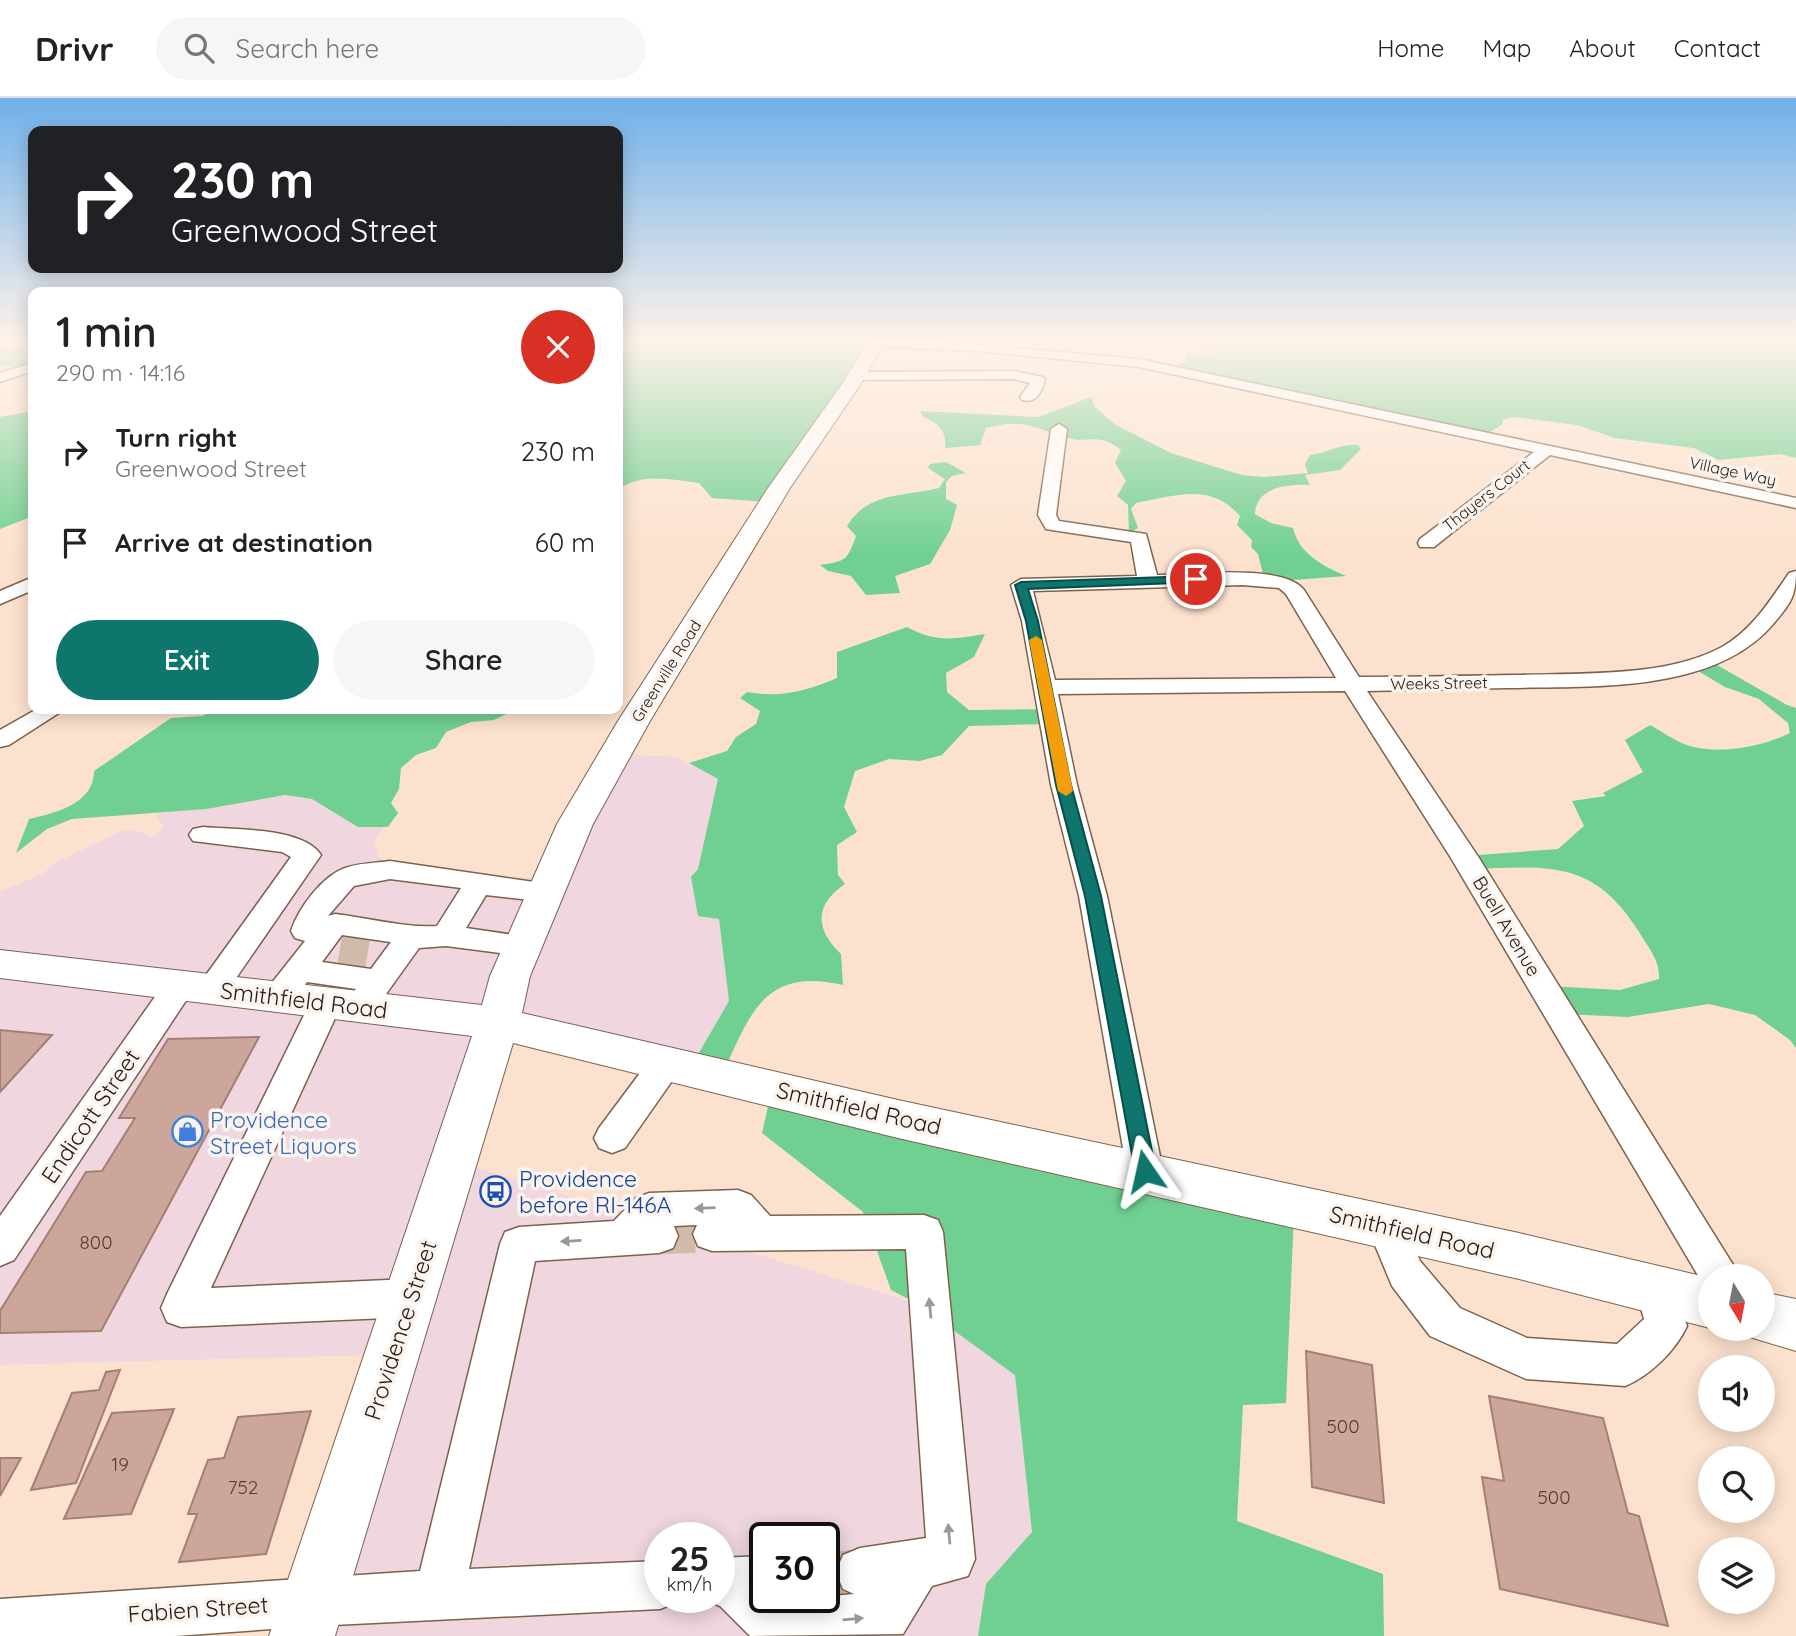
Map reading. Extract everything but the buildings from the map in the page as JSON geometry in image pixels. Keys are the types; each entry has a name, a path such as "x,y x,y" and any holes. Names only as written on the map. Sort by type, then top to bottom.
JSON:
{"main road":[{"name":"Greenville Road","path":"498,1023 510,976 548,893 575,824 634,721 779,488 831,413"},
{"name":"Smithfield Road","path":"0,964 196,987 312,959 375,973 498,1023 898,1119 1145,1171 1698,1300"},
{"name":"Providence Street","path":"308,1619 498,1023"},
{"path":"1775,1320 1796,1325"}],"street":[{"name":"Village Way","path":"1372,413 1796,503"},
{"path":"1059,429 1047,515 1057,528 1123,533 1139,538 1149,580 1021,585 1032,621 1064,785 1093,896 1145,1171"},
{"name":"Thayers Court","path":"1427,543 1547,450"},
{"name":"Weeks Street","path":"1044,687 1523,681 1665,670 1720,656 1754,632 1785,596 1796,578"},
{"name":"Buell Avenue","path":"1149,580 1243,579 1284,583 1294,590 1352,685 1465,858 1713,1264"},
{"path":"0,598 28,585"},
{"path":"0,740 44,714"},
{"name":"Endicott Street","path":"0,1248 196,987 307,855 289,844 203,835"},
{"path":"312,959 306,931 310,918 344,879 355,874 390,870 468,880 478,885 548,893"},
{"path":"312,959 375,973 446,936 478,885"},
{"path":"312,959 335,924 395,932 375,973 181,1308 410,1298"},
{"path":"446,936 524,945"},
{"path":"612,1138 667,1062"},
{"path":"439,1595 519,1244 641,1237 649,1210 738,1207 761,1233"},
{"path":"1386,1226 1406,1273 1445,1322 1526,1358 1625,1365 1665,1326 1656,1290"},
{"path":"712,1234 924,1232 951,1559 860,1572"},
{"path":"738,1581 776,1626 844,1620 885,1616 918,1564"},
{"name":"Fabien Street","path":"0,1624 308,1619 439,1595 644,1586"}],"shaded area":[{"path":"618,754 677,757 718,779 698,869 719,919 729,1001 689,1070 510,1029 458,1162 916,1303 1015,1375 1032,1532 986,1584 978,1636 284,1636 372,1355 0,1365 0,892 44,873 53,864 123,830 136,830 153,838 164,827 155,814 285,795 312,799 358,827 384,827 374,842 378,856 390,866 467,876 530,878 548,871"}],"green space":[{"path":"28,413 28,518 0,529 0,417"},
{"path":"623,413 825,413 767,502 712,498 699,483 646,479 623,487"},
{"path":"921,413 1038,417 1049,413 1102,413 1116,425 1171,453 1242,475 1264,477 1308,473 1305,464 1310,455 1346,445 1358,445 1361,449 1340,470 1305,475 1310,485 1284,486 1268,492 1261,498 1255,514 1271,523 1293,528 1306,552 1346,576 1265,582 1258,554 1251,547 1252,540 1237,525 1240,516 1229,505 1204,495 1178,495 1136,503 1131,509 1138,528 1129,533 1128,505 1117,496 1126,481 1115,463 1121,450 1113,444 1099,440 1072,439 1026,425 1009,424 986,428 980,445 945,448 943,432"},
{"path":"1380,413 1796,413 1796,458 1780,454 1719,460 1694,448 1615,438 1577,425 1514,417 1502,420 1503,424 1485,435"},
{"path":"946,462 966,473 952,476 946,482 946,499 957,505 950,530 930,564 895,576 900,593 866,595 851,576 828,571 820,565 840,561 848,555 856,536 847,526 865,507 888,497 939,488 945,479 928,468 930,464"},
{"path":"907,627 936,638 985,634 974,657 946,673 947,692 969,710 1049,709 1052,724 969,726 942,755 920,761 889,759 855,771 844,807 857,832 837,845 838,875 845,884 828,900 822,918 826,935 841,954 843,985 816,981 794,983 776,990 762,1001 751,1016 721,1077 689,1070 729,1001 719,919 698,916 691,877 698,869 718,779 689,763 727,751 736,737 756,724 760,711 740,698 747,692 771,694 815,687 837,678 837,652"},
{"path":"1710,661 1796,708 1796,1048 1790,1040 1755,1015 1709,1004 1628,1017 1563,1014 1549,986 1620,990 1659,979 1658,967 1651,951 1624,911 1588,880 1549,869 1473,869 1465,856 1558,849 1584,826 1572,801 1606,796 1603,793 1643,772 1625,740 1650,725 1684,744 1709,749 1752,746 1790,733 1788,723 1759,699 1725,687 1693,668"},
{"path":"507,714 494,720 471,722 446,732 436,748 416,755 401,768 399,789 391,803 398,813 388,827 358,827 312,799 285,795 206,809 72,819 47,829 16,853 29,819 61,810 80,799 88,792 94,771 171,718"},
{"path":"771,1093 1294,1213 1286,1403 1243,1405 1237,1521 1383,1574 1384,1636 978,1636 986,1584 1032,1532 1015,1375 916,1303 891,1290 863,1212 762,1133"}],"tunnel":[{"path":"340,949 378,955"},
{"path":"659,1236 712,1234"},
{"path":"840,1574 860,1572"}],"slow traffic":[{"path":"1036,640 1066,791"}],"place":[{"name":"Providence Street Liquors","path":"187,1132"},
{"name":"Providence before RI-146A","path":"496,1191"}],"route":[{"path":"1145,1171 1093,896 1064,785 1032,621 1021,585 1196,579"}]}
